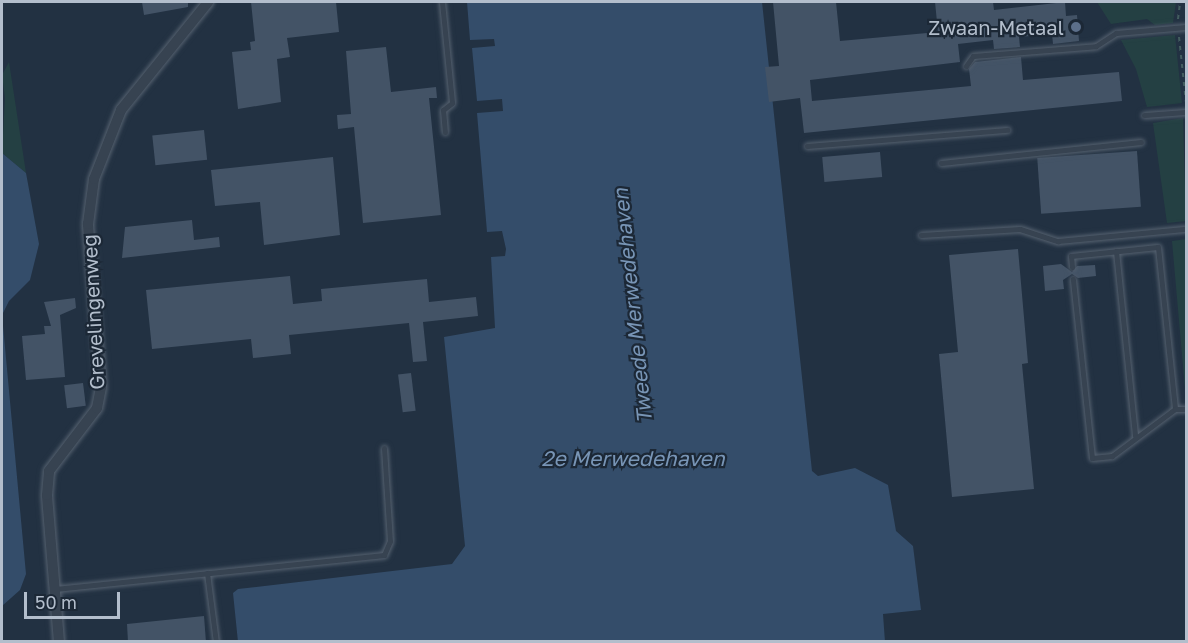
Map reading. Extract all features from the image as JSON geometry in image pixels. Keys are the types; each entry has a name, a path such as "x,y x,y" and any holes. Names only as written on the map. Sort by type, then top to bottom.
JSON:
{"street":[{"name":"Grevelingenweg","path":"59,642 47,495 50,471 97,408 101,387 88,224 94,179 121,110 208,2"}],"lane":[{"path":"442,2 452,103 443,110 445,132"},
{"path":"966,66 973,57 1096,46 1116,33 1186,27"},
{"path":"1144,115 1186,112"},
{"path":"807,146 1007,130"},
{"path":"940,163 1141,142"},
{"path":"921,235 1020,229 1058,241 1186,229"},
{"path":"1072,267 1071,256 1158,247 1175,410"},
{"path":"1116,251 1135,436"},
{"path":"1073,279 1092,458 1112,456 1135,436 1175,410 1186,409"},
{"path":"55,590 384,555 390,541 384,448"},
{"path":"207,573 216,642"}],"path":[{"path":"1180,2 1178,28 1186,106"}],"green space":[{"path":"1097,2 1176,2 1173,23 1155,25 1147,19 1111,24"},
{"path":"1175,35 1182,103 1147,107 1136,69 1121,40"},
{"path":"9,62 26,173 2,153 5,98 2,75"},
{"path":"1183,118 1186,221 1167,223 1153,123"},
{"path":"1186,239 1186,400 1172,241"}],"water":[{"name":"2e Merwedehaven","path":"467,2 762,2 812,471 818,476 855,468 888,485 896,531 913,546 921,610 883,614 885,642 238,642 233,593 238,589 452,564 465,546 444,337 495,328 491,257 505,256 506,249 502,231 487,232 477,113 503,111 502,99 477,101 472,48 495,46 494,39 470,40"},
{"path":"2,153 26,173 39,244 30,280 9,301 2,315"},
{"path":"2,315 26,574 20,590 2,606"}],"building":[{"path":"142,2 188,2 188,7 144,15"},
{"path":"251,2 336,2 339,32 287,38 290,57 277,59 281,102 238,109 232,52 251,50 250,42 255,41"},
{"path":"773,2 836,2 840,41 938,32 935,2 993,2 994,10 1065,2 1066,16 1077,15 1079,41 1053,44 1052,34 1019,37 1020,47 994,49 993,40 958,44 960,62 810,80 812,101 971,86 969,69 975,62 1021,57 1023,80 1119,72 1122,101 804,133 800,98 769,102 765,67 779,66"},
{"path":"386,47 391,92 436,87 437,98 429,98 441,215 363,223 354,127 338,129 337,115 351,114 346,51"},
{"path":"204,130 207,160 155,165 152,135"},
{"path":"1137,151 1141,207 1041,214 1037,158"},
{"path":"880,152 882,177 824,182 822,157"},
{"path":"333,157 340,235 264,245 260,202 215,206 211,170"},
{"path":"192,220 194,240 219,237 220,247 122,258 125,227"},
{"path":"1018,249 1028,363 1022,364 1034,489 952,497 939,354 958,352 949,255"},
{"path":"1061,264 1072,272 1077,266 1095,265 1096,276 1078,278 1072,274 1063,280 1064,289 1045,291 1043,266"},
{"path":"290,276 293,304 322,301 321,289 427,279 429,302 476,297 478,316 423,322 427,361 413,362 409,323 289,335 291,354 253,358 251,339 152,349 146,290"},
{"path":"75,298 76,308 60,315 65,377 26,380 22,336 45,334 44,326 51,326 44,302"},
{"path":"411,373 416,411 403,412 398,375"},
{"path":"83,383 86,406 67,408 64,385"},
{"path":"204,616 206,642 128,642 127,624"}],"place":[{"name":"Zwaan-Metaal","path":"1076,27"}],"water label":[{"name":"Tweede Merwedehaven","path":"632,306"}]}
